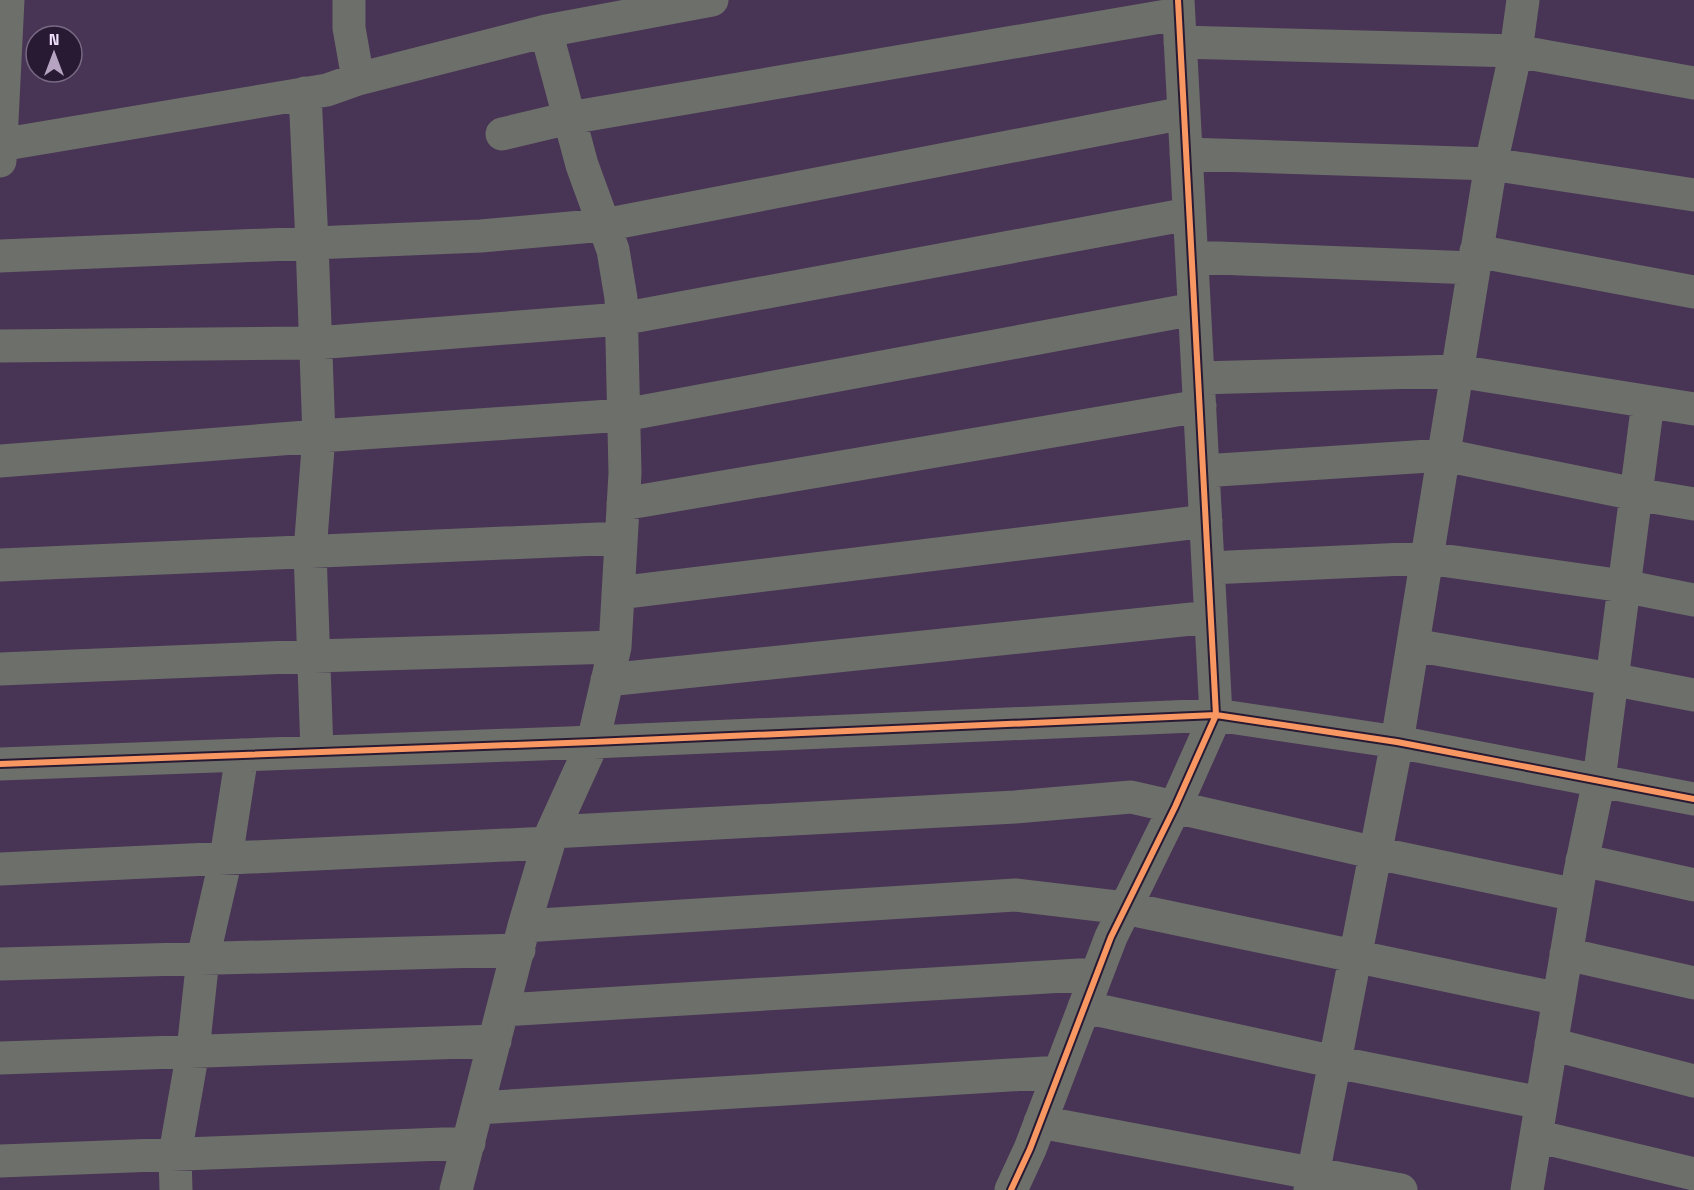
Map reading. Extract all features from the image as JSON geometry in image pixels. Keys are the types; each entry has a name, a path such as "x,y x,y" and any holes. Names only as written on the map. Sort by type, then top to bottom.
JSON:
{"street":[{"path":"8,0 1,151 327,90 358,79 546,32 712,0"},
{"path":"349,0 349,28 358,79"},
{"path":"1312,1182 1397,742 1491,164 1516,51 1523,0"},
{"path":"1011,1190 1030,1149 1111,937 1175,807 1216,715 1179,19"},
{"path":"502,134 569,118 1179,19 1516,51 1694,83"},
{"path":"456,1190 521,938 550,838 593,742 615,647 625,473 621,298 613,250 582,165 546,32"},
{"path":"304,93 319,436 310,551 317,752"},
{"path":"0,256 481,236 604,225 1184,113"},
{"path":"1186,154 1491,164 1694,195"},
{"path":"0,346 316,344 621,319 1189,214"},
{"path":"1192,257 1475,259 1694,292"},
{"path":"0,461 624,415 1194,309"},
{"path":"623,504 1199,392 1457,371 1694,409"},
{"path":"1527,1190 1582,860 1599,780 1648,402"},
{"path":"1203,471 1444,455 1694,504"},
{"path":"618,593 1206,522"},
{"path":"0,565 621,538"},
{"path":"1209,568 1427,558 1623,586 1694,600"},
{"path":"607,680 1211,616"},
{"path":"1413,645 1694,695"},
{"path":"0,669 615,647"},
{"path":"0,764 593,742 1216,715 1397,742 1694,799"},
{"path":"176,1190 175,1154 193,1051 203,958 226,858 242,755"},
{"path":"0,869 550,838 1015,807 1131,797 1576,896"},
{"path":"1582,860 1694,885"},
{"path":"0,964 203,958 521,938 1015,896 1125,908 1559,999"},
{"path":"1566,954 1694,983"},
{"path":"0,1058 193,1051 1096,974"},
{"path":"1084,1007 1335,1062 1541,1103"},
{"path":"1551,1044 1694,1082"},
{"path":"478,1108 1059,1072"},
{"path":"1040,1122 1312,1182 1401,1190"},
{"path":"1536,1136 1694,1174"},
{"path":"0,1161 469,1143"}],"cycle path":[{"path":"1011,1190 1030,1149 1111,937 1175,807 1216,715 1178,0"},
{"path":"0,764 593,742 1216,715 1397,742 1694,799"}]}
